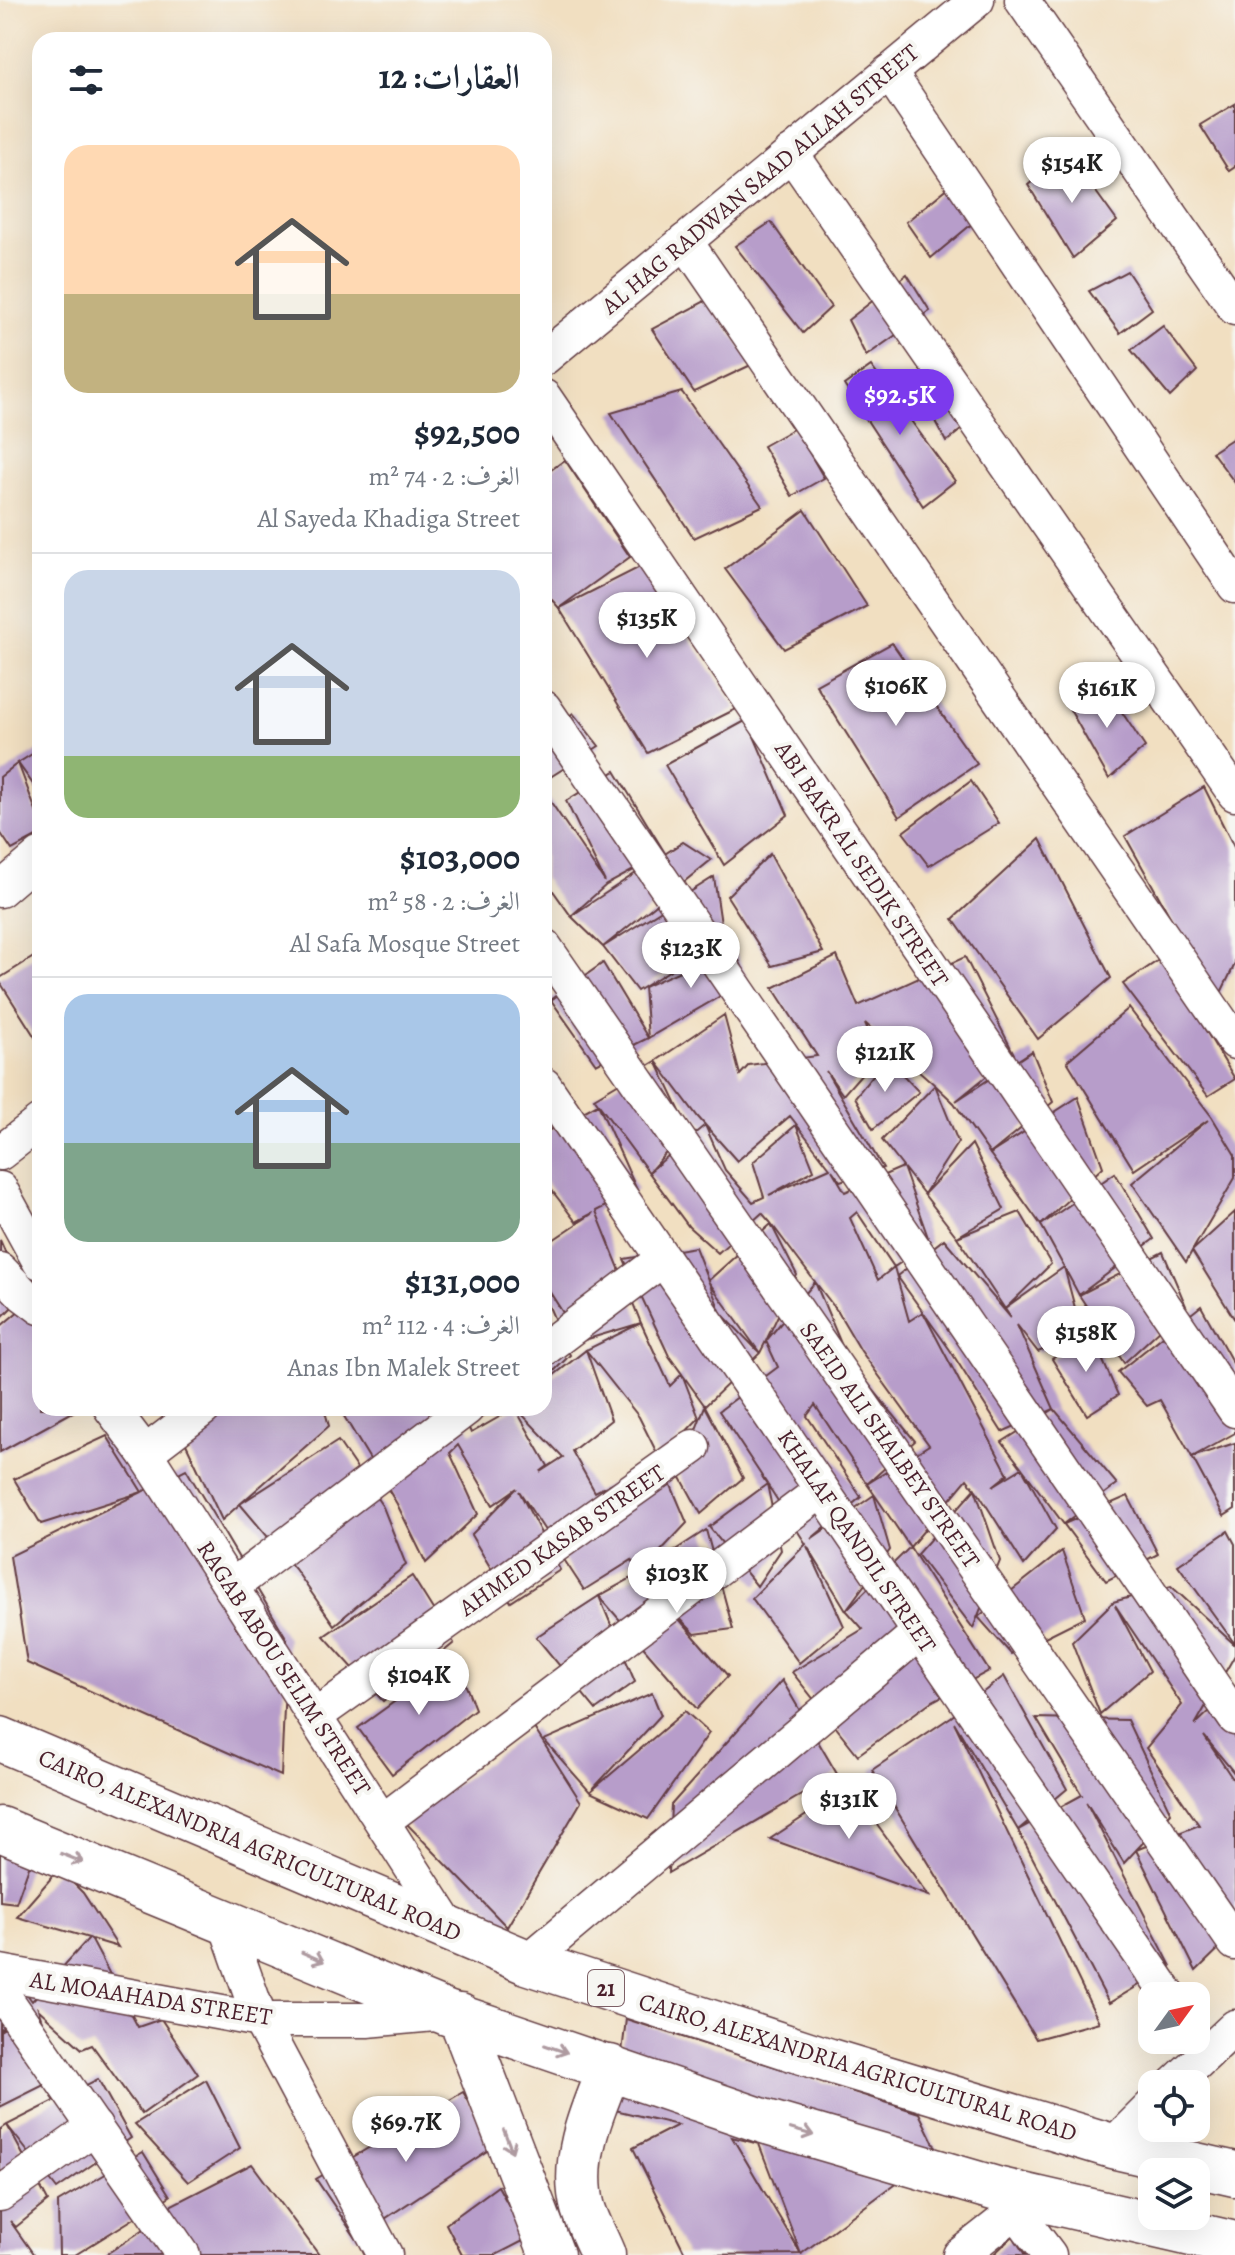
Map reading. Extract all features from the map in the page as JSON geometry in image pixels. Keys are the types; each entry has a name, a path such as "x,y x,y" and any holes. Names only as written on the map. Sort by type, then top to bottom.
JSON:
{"main road":[{"name":"CAIRO, ALEXANDRIA AGRICULTURAL ROAD","path":"0,1739 527,1962 830,2061 1112,2146 1235,2174"},
{"path":"0,1829 453,2014 760,2120 1008,2201 1219,2245"},
{"path":"453,2014 552,2255"},
{"path":"603,2255 583,2207 580,2168 586,2129 610,2067"}],"street":[{"name":"AL HAG RADWAN SAAD ALLAH STREET","path":"552,351 977,0"},
{"path":"1022,0 1235,308"},
{"path":"889,72 1235,586"},
{"path":"791,153 1235,794"},
{"path":"685,241 1235,1042"},
{"name":"ABI BAKR AL SEDIK STREET","path":"552,409 1235,1410"},
{"path":"552,720 1235,1718"},
{"path":"0,890 32,863"},
{"name":"SAEID ALI SHALBEY STREET","path":"552,958 1235,1943"},
{"name":"KHALAF QANDIL STREET","path":"552,1097 1159,1982"},
{"path":"0,1153 32,1128"},
{"path":"0,1189 32,1247"},
{"path":"552,1343 663,1259"},
{"path":"0,1270 32,1301"},
{"name":"RAGAB ABOU SELIM STREET","path":"117,1416 145,1453 452,1931"},
{"path":"145,1453 194,1416"},
{"path":"231,1587 456,1416"},
{"name":"AHMED KASAB STREET","path":"315,1716 693,1447"},
{"path":"383,1821 822,1490"},
{"path":"527,1962 920,1632"},
{"path":"225,1921 260,2020 385,2255"},
{"name":"AL MOAAHADA STREET","path":"0,1972 260,2020 367,2020 453,2014"},
{"path":"0,1991 183,2255"},
{"path":"1210,2039 1235,2027"},
{"path":"1112,2146 1138,2120"},
{"path":"0,2194 95,2127"},
{"path":"960,2255 1008,2201 1049,2255"}],"building":[{"path":"1235,104 1235,167 1229,171 1200,125"},
{"path":"1068,153 1117,221 1073,258 1028,185"},
{"path":"966,173 991,208 931,258 906,222"},
{"path":"771,222 831,307 803,333 735,246"},
{"path":"1127,271 1152,309 1120,333 1089,291"},
{"path":"907,274 930,311 866,356 848,320"},
{"path":"707,300 753,364 694,392 652,329"},
{"path":"1163,326 1197,371 1170,397 1131,350"},
{"path":"871,366 955,481 923,506 844,385"},
{"path":"961,380 983,412 946,442 925,402"},
{"path":"682,392 762,506 694,538 611,413"},
{"path":"795,428 824,478 792,496 763,446"},
{"path":"1235,437 1235,483 1212,452"},
{"path":"565,460 630,557 559,608 552,600 552,469"},
{"path":"805,510 867,606 784,649 725,569"},
{"path":"642,566 736,709 648,753 559,608"},
{"path":"892,643 977,764 899,817 816,685"},
{"path":"1104,685 1145,747 1109,779 1068,706"},
{"path":"573,713 599,746 552,776 552,728"},
{"path":"747,720 788,815 724,865 665,765"},
{"path":"32,754 32,783 18,763"},
{"path":"18,763 32,801 32,839 12,850 0,832 0,777"},
{"path":"615,771 665,853 606,885 571,916 552,889 552,804 605,882 566,801"},
{"path":"971,781 999,823 929,866 903,832"},
{"path":"1204,787 1235,849 1235,964 1217,1001 1125,836"},
{"path":"1040,839 1111,978 1038,1039 953,919"},
{"path":"683,842 711,860 603,947 571,916"},
{"path":"770,854 823,952 772,966 727,896"},
{"path":"714,877 723,937 637,991 603,947"},
{"path":"733,947 748,980 648,1038 644,987"},
{"path":"837,956 858,1006 965,957 1014,1054 956,1101 1032,1051 1053,1102 990,1154 954,1103 865,1023 878,1055 843,1095 826,1071 883,1168 840,1181 832,1170 845,1192 903,1167 930,1243 894,1267 909,1321 923,1312 1008,1474 993,1486 1022,1468 1056,1529 1024,1565 967,1479 910,1547 867,1484 929,1445 861,1351 838,1312 762,1213 718,1253 689,1227 594,1098 724,1015 740,1075 749,1065 817,1056 773,988","holes":["656,1061 705,1125 649,1172 688,1128","790,1116 830,1168 769,1195 814,1170 796,1125 753,1162 764,1197 753,1202 725,1170 705,1125 737,1161","857,1212 894,1267 878,1280 850,1218"]},
{"path":"32,958 32,1032 0,982 0,978"},
{"path":"1162,958 1235,1079 1208,1096 1123,984"},
{"path":"603,963 648,1038 596,1064 552,999"},
{"path":"1129,1008 1212,1117 1235,1155 1235,1178 1186,1262 1132,1183 1208,1120 1134,1170 1067,1061"},
{"path":"887,1058 919,1092 873,1129 855,1097"},
{"path":"935,1085 958,1142 924,1194 972,1144 1004,1209 957,1237 882,1140"},
{"path":"1078,1097 1103,1167 1041,1225 990,1154"},
{"path":"598,1104 637,1190 596,1211 641,1323 581,1341 552,1296 552,1241 593,1213 576,1222 552,1190 552,1129"},
{"path":"1115,1173 1154,1239 1079,1295 1041,1225"},
{"path":"1020,1212 1051,1264 1005,1309 957,1237"},
{"path":"1235,1212 1235,1320 1192,1251"},
{"path":"771,1224 797,1275 760,1353 705,1406 669,1356 624,1259 695,1247 708,1281","holes":["709,1282 760,1353 721,1313"]},
{"path":"944,1239 1011,1318 1005,1309 1064,1267 1082,1334 1038,1352 1017,1325 1054,1409 1002,1432 950,1350 897,1276"},
{"path":"0,1240 24,1295 0,1319"},
{"path":"1163,1252 1186,1306 1124,1363 1079,1295"},
{"path":"815,1282 847,1358 915,1441 867,1484 815,1405 807,1416 861,1497 811,1539 874,1495 890,1550 846,1610 807,1546 844,1626 799,1663 752,1598 806,1544 719,1411 778,1367 766,1341"},
{"path":"32,1300 32,1416 65,1416 0,1452 0,1327"},
{"path":"1201,1306 1235,1367 1235,1433 1192,1457 1160,1400 1147,1406 1118,1372"},
{"path":"552,1313 570,1355 552,1373"},
{"path":"641,1323 670,1386 682,1374 699,1418 660,1459 639,1417 586,1350"},
{"path":"1090,1331 1118,1395 1087,1415 1052,1359"},
{"path":"586,1350 611,1420 572,1451 595,1492 660,1459 687,1523 640,1573 632,1560 584,1590 519,1491 560,1570 511,1602 471,1535 517,1488 493,1505 458,1445 450,1453 478,1514 426,1563 397,1504 344,1416 464,1416 471,1433 501,1416 520,1416 548,1466 540,1472 563,1457 524,1416 552,1416 552,1377"},
{"path":"705,1406 743,1478 701,1514 679,1474"},
{"path":"1054,1409 1117,1484 1064,1524 1128,1496 1158,1554 1106,1581 1002,1442"},
{"path":"173,1416 326,1416 329,1426 222,1520"},
{"path":"107,1436 142,1492 41,1524 14,1479"},
{"path":"338,1441 383,1507 406,1565 334,1625 295,1569 240,1504"},
{"path":"1235,1443 1235,1509 1224,1516 1192,1457"},
{"path":"186,1469 287,1639 281,1776 27,1663 10,1556"},
{"path":"767,1484 781,1550 757,1586 709,1527"},
{"path":"975,1489 1000,1561 973,1628 917,1554"},
{"path":"706,1530 733,1629 695,1634 667,1605 728,1676 697,1709 599,1596"},
{"path":"1228,1531 1235,1544 1235,1644 1178,1565"},
{"path":"910,1547 989,1671 929,1703 858,1755 792,1672 863,1629 846,1610"},
{"path":"1062,1551 1085,1617 1011,1654 978,1617"},
{"path":"412,1576 454,1643 383,1701 324,1636"},
{"path":"1171,1586 1235,1645 1235,1655 1195,1725 1235,1687 1235,1774 1204,1736 1235,1782 1235,1933 1196,1971 1136,1850 1199,1825 1146,1748 1182,1705 1115,1605 1150,1671 1100,1714 1072,1642 1113,1602"},
{"path":"599,1596 635,1682 596,1710 536,1637"},
{"path":"455,1658 475,1709 392,1774 358,1728"},
{"path":"1004,1676 1067,1789 1018,1830 954,1722 1099,2022 1036,2039 872,1770 951,1717"},
{"path":"782,1680 837,1774 668,1873 671,1805"},
{"path":"652,1693 661,1715 590,1792 544,1740"},
{"path":"685,1711 709,1733 648,1819 590,1792"},
{"path":"1036,1718 1127,1720 1171,1813 1124,1863 1086,1802 1171,1966 1144,1982 1138,1982 1138,1986 1109,2003 1018,1830 1082,1795"},
{"path":"534,1728 581,1802 507,1927 405,1822"},
{"path":"849,1787 929,1896 770,1839"},
{"path":"0,1850 32,1858 16,1903 0,1901"},
{"path":"59,1869 83,1893 118,1947 91,1939 138,2027 161,2019 198,2074 142,2114 92,2045 82,2049 38,2009 60,2077 0,2107 0,2031 10,2025 0,2029 0,1957 32,2001 89,1938 17,1917"},
{"path":"626,2019 919,2113 938,2152 801,2254 686,2255 633,2148 678,2125 615,2110","holes":["732,2137 759,2144 801,2254"]},
{"path":"98,2079 131,2138 57,2189 7,2125"},
{"path":"206,2080 240,2148 188,2182 135,2124"},
{"path":"463,2092 496,2145 356,2238 316,2179"},
{"path":"7,2125 48,2201 16,2227 10,2221 34,2255 0,2255 0,2130"},
{"path":"143,2152 170,2196 75,2255 59,2255 58,2202"},
{"path":"252,2164 319,2255 192,2255 160,2211"},
{"path":"498,2186 527,2239 496,2255 462,2255 446,2224"},
{"path":"155,2222 175,2255 105,2255"},
{"path":"1013,2236 1025,2255 993,2255"}]}
